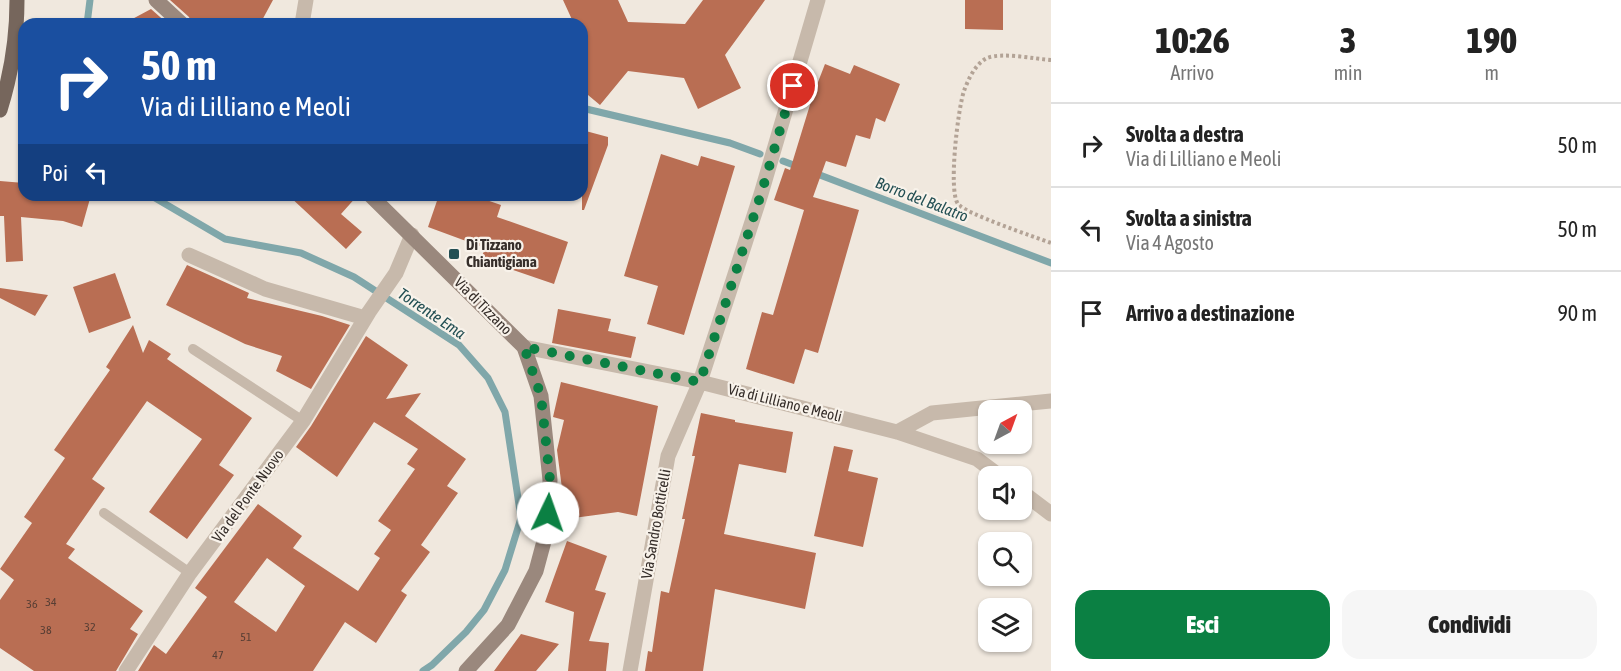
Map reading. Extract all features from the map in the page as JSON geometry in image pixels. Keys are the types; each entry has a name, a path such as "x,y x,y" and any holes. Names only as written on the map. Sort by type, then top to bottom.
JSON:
{"main road":[{"path":"0,111 9,72 17,17 17,0"}],"street":[{"path":"156,0 176,18"},
{"path":"303,18 306,0"},
{"name":"Via Sandro Botticelli","path":"630,671 668,456 700,382 761,194 818,0"},
{"name":"Via di Tizzano","path":"376,201 524,347 541,396 550,480 547,530 536,571 508,624 466,671"},
{"name":"Via del Ponte Nuovo","path":"126,671 190,573 303,421 367,315 396,273 412,234"},
{"path":"189,255 265,289 367,315"},
{"name":"Via di Lilliano e Meoli","path":"524,347 700,382 897,432 976,459 986,466"},
{"path":"897,432 932,413 1051,401"},
{"path":"1032,500 1051,514"}],"lane":[{"path":"193,349 303,421"},
{"path":"104,513 190,573"}],"path":[{"path":"1051,60 1006,56 987,58 973,72 963,93 958,123 954,194 958,205 972,213 1051,243"}],"building":[{"path":"170,0 273,0 263,18 189,17"},
{"path":"563,0 618,0 628,22 685,24 703,0 765,0 725,55 741,88 698,109 684,78 628,71 600,105 588,95 588,18 571,18"},
{"path":"965,0 1003,0 1003,30 965,29"},
{"path":"151,9 161,18 134,18"},
{"path":"825,64 850,74 854,65 900,84 885,122 876,118 870,139 856,135 846,167 826,161 813,197 859,210 818,353 805,349 794,384 746,369 762,312 773,315 804,210 774,200 785,168 790,170"},
{"path":"588,132 608,137 608,145 588,199"},
{"path":"661,154 698,166 701,156 735,166 684,335 647,324 658,286 624,276"},
{"path":"0,181 18,182 18,201 89,201 82,227 63,221 21,217 23,261 6,262 4,216 0,216"},
{"path":"294,201 353,201 341,214 362,232 346,249"},
{"path":"437,201 489,201 501,205 497,217 568,242 554,284 481,259 485,248 428,227"},
{"path":"582,201 587,201 584,210 582,210"},
{"path":"187,265 249,293 247,298 350,325 311,389 276,371 282,356 245,344 166,305"},
{"path":"115,273 131,318 89,333 73,287"},
{"path":"0,288 48,295 35,316 0,298"},
{"path":"558,309 611,319 608,331 636,337 631,358 552,343"},
{"path":"133,325 143,353 149,340 171,354 167,359 252,418 219,465 234,475 187,539 149,512 202,439 147,401 92,479 105,488 66,544 75,549 68,558 143,611 130,629 138,634 116,671 34,671 0,648 0,600 14,580 0,569 32,523 24,517 65,458 54,450 110,370 106,367"},
{"path":"366,336 408,365 386,399 421,393 405,416 466,459 447,486 458,493 421,545 430,552 401,591 407,595 376,643 345,622 313,671 138,671 154,645 166,654 207,597 195,588 258,504 302,536 293,548 358,591 380,558 374,554 391,530 378,521 415,469 407,464 418,449 374,422 337,477 296,447","holes":["267,558 305,586 276,632 234,602"]},
{"path":"561,382 658,406 637,516 618,512 566,519 557,450 564,420 553,417"},
{"path":"701,413 735,420 735,422 793,432 786,473 739,464 724,534 816,553 805,609 715,589 703,671 645,671 648,651 652,652 661,591 669,593 685,519 682,519"},
{"path":"834,446 853,450 848,471 878,478 863,547 814,536"},
{"path":"567,541 607,556 595,590 606,593 589,641 609,643 606,671 568,671 574,612 545,602"},
{"path":"521,634 559,644 536,671 494,671"}],"waterway":[{"name":"Torrente Ema","path":"88,18 90,0"},
{"name":"Borro del Balatro","path":"588,109 730,143 760,154"},
{"name":"Borro del Balatro","path":"783,161 799,167"},
{"name":"Borro del Balatro","path":"812,172 1051,263"},
{"name":"Torrente Ema","path":"160,201 225,239 301,253 354,277 459,345 488,378 505,412 521,518 505,570 484,610 466,632 423,671"}],"place":[{"name":"Di Tizzano Chiantigiana","path":"454,254"}],"route":[{"path":"548,513 550,480 541,396 524,347 700,382 761,194 793,86"}]}
